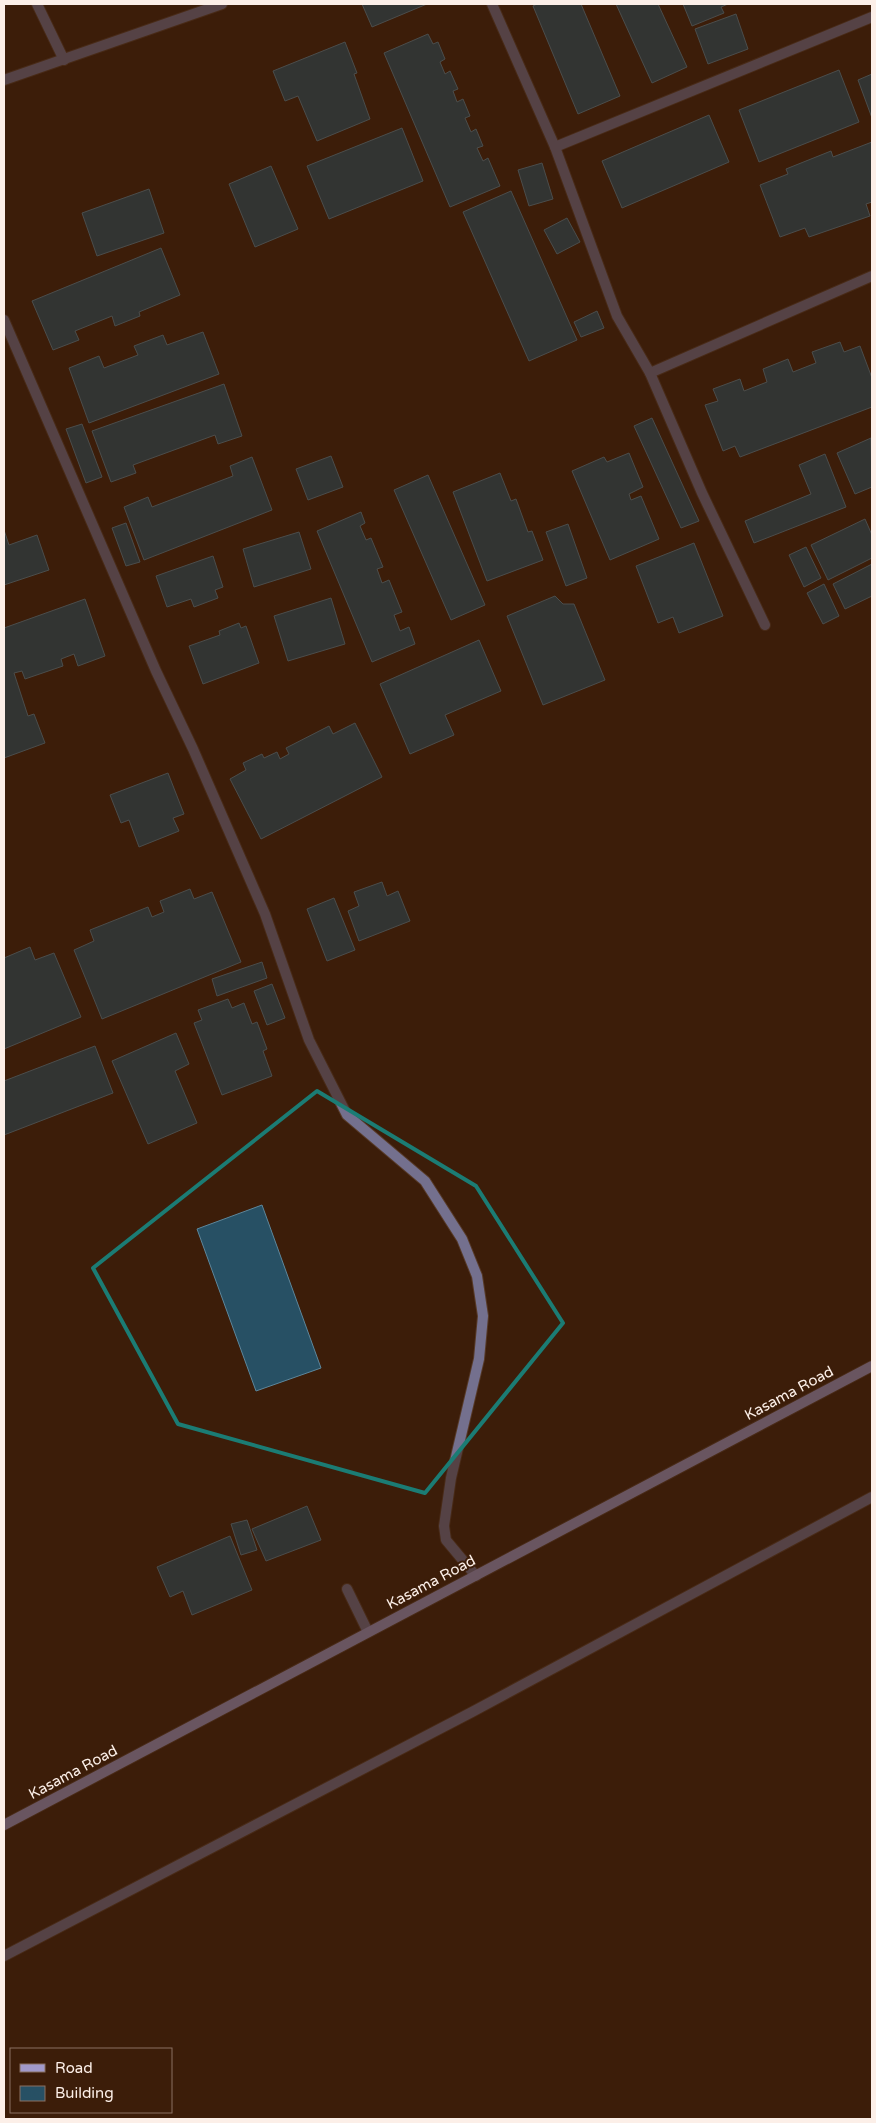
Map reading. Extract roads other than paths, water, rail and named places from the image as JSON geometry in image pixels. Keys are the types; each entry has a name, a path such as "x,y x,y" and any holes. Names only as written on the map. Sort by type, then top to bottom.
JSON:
{"street":[{"path":"37,4 64,60"},
{"path":"4,80 222,4"},
{"path":"492,4 555,147 617,316 650,374 702,493 765,625"},
{"path":"555,147 872,16"},
{"path":"650,374 872,276"},
{"path":"4,320 152,662 265,914 314,1048 347,1115 425,1181 462,1240 477,1276 483,1316 479,1359 451,1478 444,1526 446,1540 476,1576"},
{"name":"Kasama Road","path":"4,1825 872,1366"},
{"path":"4,1956 472,1712 872,1497"},
{"path":"348,1589 368,1632"}]}
